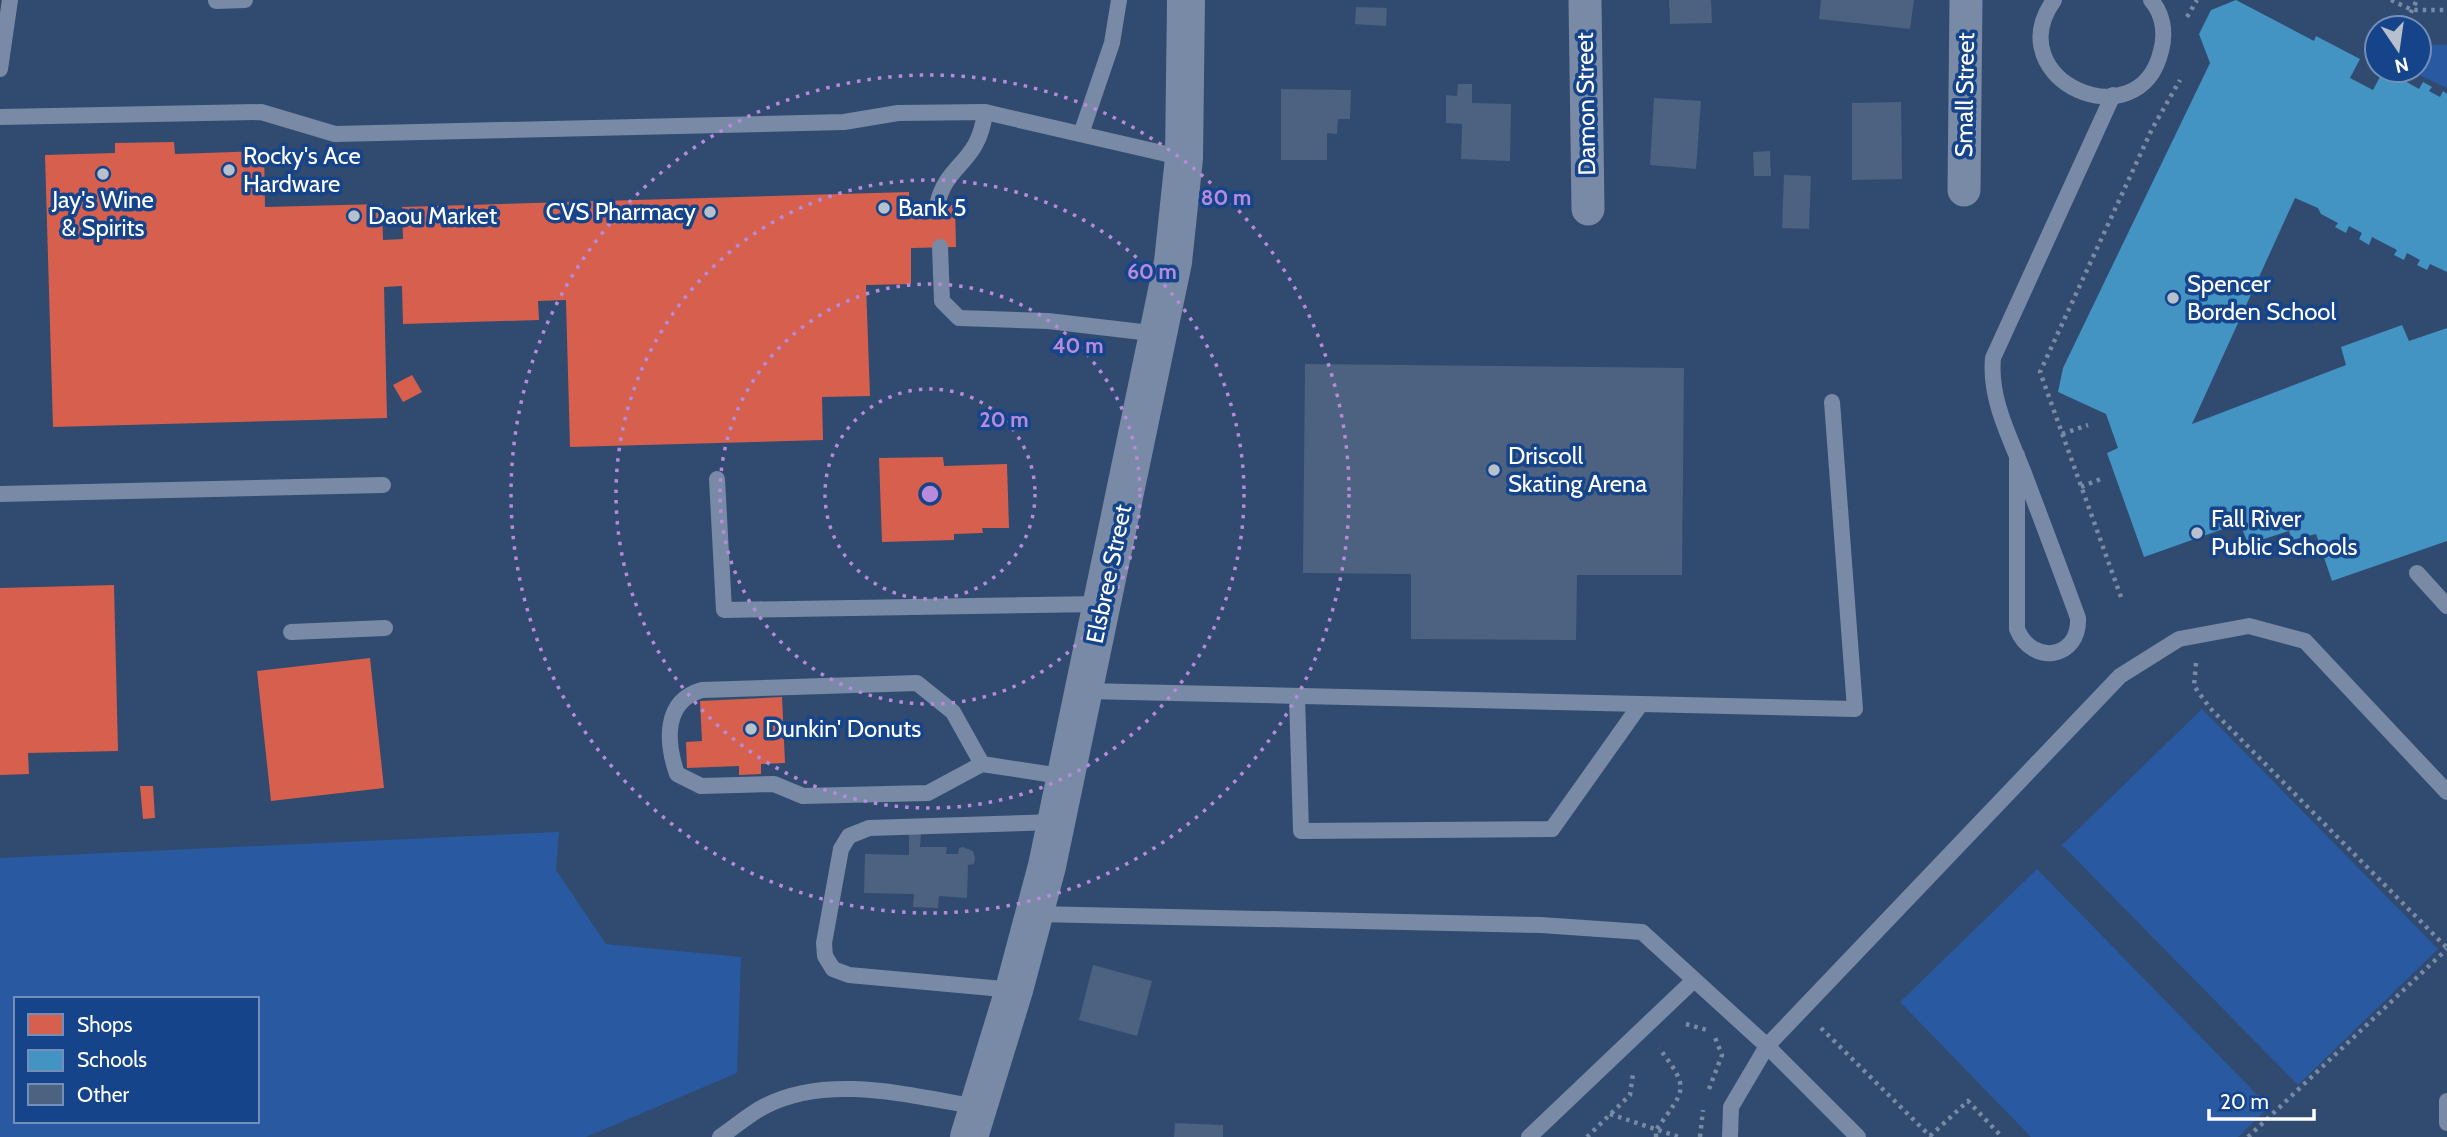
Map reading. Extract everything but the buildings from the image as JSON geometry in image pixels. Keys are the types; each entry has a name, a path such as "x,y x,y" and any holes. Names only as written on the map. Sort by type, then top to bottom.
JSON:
{"street":[{"name":"Elsbree Street","path":"973,1122 1014,990 1057,822 1178,230 1184,158 1186,0"},
{"name":"Damon Street","path":"1584,0 1588,209"},
{"name":"Small Street","path":"1964,190 1966,0"}],"lane":[{"path":"0,69 10,0"},
{"path":"215,1 246,0"},
{"path":"1081,134 1112,43 1119,0"},
{"path":"2054,0 2042,28 2044,55 2059,79 2081,93 2095,97 2113,96 2134,88 2145,80 2160,57 2163,30 2151,0"},
{"path":"2017,455 2017,629 2027,646 2035,651 2055,652 2071,643 2076,634 2078,618 1994,391 1993,358 2113,96"},
{"path":"0,117 261,112 335,134 844,122 898,113 985,112 1184,158"},
{"path":"937,206 941,187 973,153 983,127 985,112"},
{"path":"940,247 942,301 949,312 970,321 1048,321 1158,334"},
{"path":"1085,691 1855,709 1832,402"},
{"path":"717,479 724,610 1102,604"},
{"path":"0,494 383,485"},
{"path":"2417,573 2447,606"},
{"path":"1730,1137 1731,1107 1767,1046 2120,676 2179,639 2249,626 2305,641 2447,792"},
{"path":"290,632 385,628"},
{"path":"982,764 953,712 917,683 702,690 681,700 671,720 670,750 677,774 701,786 774,784 803,796 928,793 982,764 1067,776"},
{"path":"1297,696 1301,831 1552,830 1640,705"},
{"path":"1014,990 849,975 832,969 825,956 824,943 841,849 849,836 869,828 1057,822"},
{"path":"1035,914 1344,920 1642,932 1767,1046 1858,1137"},
{"path":"1529,1137 1693,981"},
{"path":"720,1137 765,1105 821,1090 887,1092 973,1122"},
{"path":"2447,1101 2447,1123"}],"path":[{"path":"2391,0 2412,10 2447,10"},
{"path":"2410,14 2417,0"},
{"path":"2120,597 2040,372 2152,129 2180,80"},
{"path":"2062,434 2088,425"},
{"path":"2081,487 2104,478"},
{"path":"2196,663 2194,686 2210,708 2447,948 2248,1137"},
{"path":"1675,1031 1684,1024 1703,1026 1715,1037 1723,1055 1714,1071 1700,1123 1700,1137"},
{"path":"1821,1028 1930,1137 1968,1101 2002,1137"},
{"path":"1649,1056 1666,1038"},
{"path":"1656,1137 1656,1130 1681,1093 1682,1084 1680,1076 1658,1046"},
{"path":"1587,1137 1629,1095 1635,1067"},
{"path":"1610,1114 1679,1137"}],"shaded area":[{"path":"2433,45 2447,45 2447,88 2433,81"},
{"path":"2202,709 2438,949 2298,1085 2062,845"},
{"path":"559,832 556,870 606,944 741,957 737,1073 586,1137 0,1137 0,858"},
{"path":"2037,869 2269,1107 2238,1137 2031,1137 1900,1002"}],"place":[{"name":"Rocky's Ace Hardware","path":"229,170"},
{"name":"Jay's Wine & Spirits","path":"103,174"},
{"name":"Bank 5","path":"884,208"},
{"name":"CVS Pharmacy","path":"710,212"},
{"name":"Daou Market","path":"354,216"},
{"name":"Spencer Borden School","path":"2173,298"},
{"name":"Driscoll Skating Arena","path":"1494,470"},
{"name":"Fall River Public Schools","path":"2197,533"},
{"name":"Dunkin' Donuts","path":"751,729"}]}
